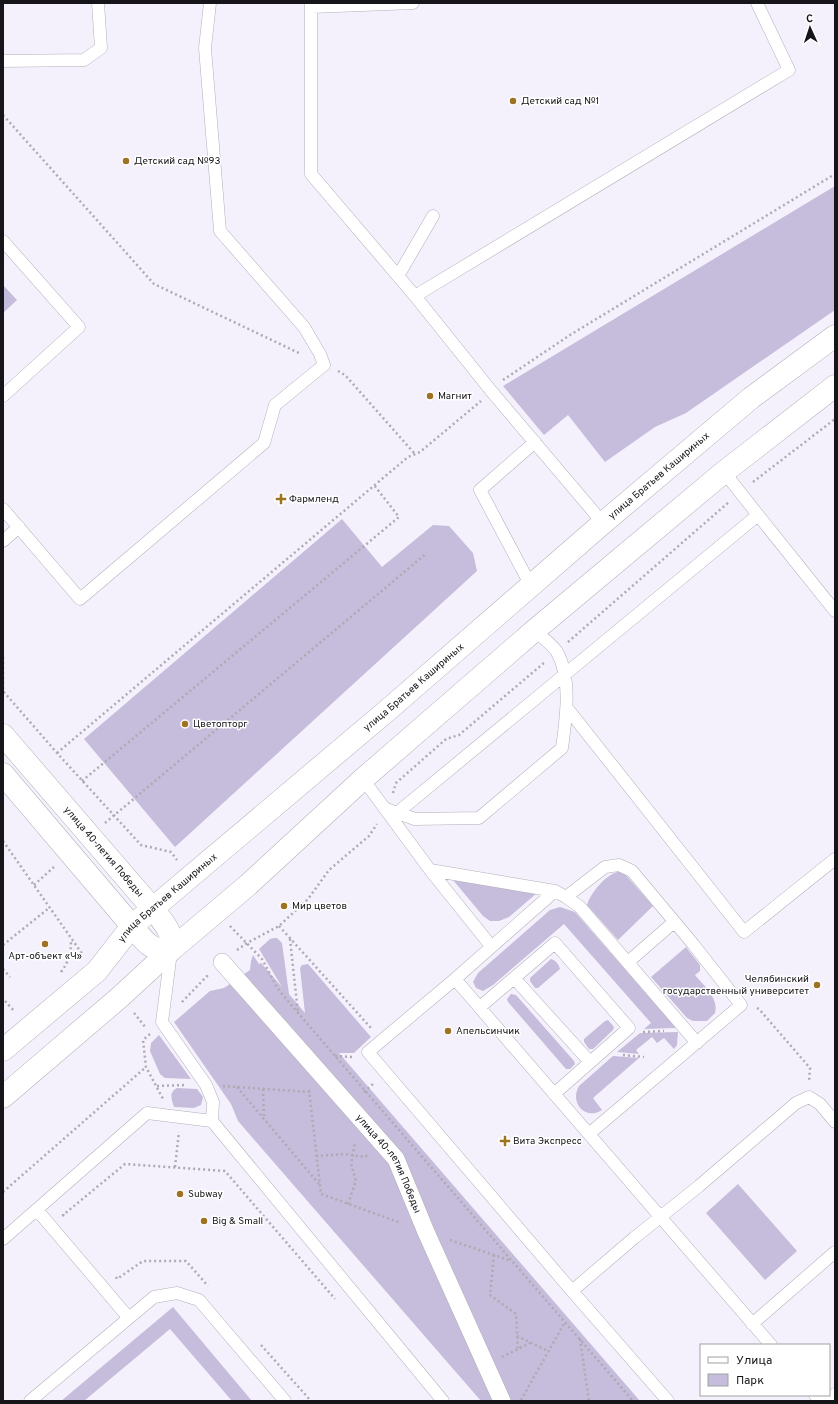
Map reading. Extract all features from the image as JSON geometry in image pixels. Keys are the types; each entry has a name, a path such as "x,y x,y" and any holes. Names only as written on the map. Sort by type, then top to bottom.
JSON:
{"main road":[{"name":"улица Братьев Кашириных","path":"3,1050 97,971 132,926 751,398 835,336"},
{"path":"3,1097 120,997 171,950 248,885 363,779 535,630 724,472 835,386"},
{"name":"улица 40-летия Победы","path":"3,735 166,925 171,934 171,950"},
{"path":"3,774 146,942 155,949 163,951 171,950"}],"street":[{"name":"улица 40-летия Победы","path":"222,962 396,1159 426,1232 502,1401"}],"lane":[{"path":"3,61 84,60 101,48 98,3"},
{"path":"3,509 80,599 264,443 275,405 324,365 320,354 304,327 220,231 205,48 210,3"},
{"path":"413,3 311,5 311,174 415,296 492,392 603,523"},
{"path":"415,296 789,70 757,3"},
{"path":"398,276 433,216"},
{"path":"3,241 80,327 3,396"},
{"path":"531,586 480,490 535,442"},
{"path":"724,472 835,610"},
{"path":"392,811 565,674 758,515"},
{"path":"3,541 19,527"},
{"path":"392,811 415,819 479,818 562,748 567,708 565,674 556,652 535,630"},
{"path":"567,708 744,932 835,859"},
{"path":"363,779 392,811 430,870 491,946"},
{"path":"566,897 605,867 619,865 632,871 741,1005 590,1134"},
{"path":"430,870 555,891 566,897 580,907 697,1043"},
{"path":"555,891 455,979 368,1052 668,1401"},
{"path":"628,962 674,922"},
{"path":"480,1007 555,943 629,1028 554,1094"},
{"path":"171,950 162,1022 206,1085 213,1102 212,1121 443,1401"},
{"path":"514,978 590,1062"},
{"path":"455,979 770,1344"},
{"path":"572,1291 634,1238 699,1186 796,1103 809,1097 820,1104 835,1122"},
{"path":"3,1239 146,1113 212,1121"},
{"path":"37,1210 128,1317"},
{"path":"752,1324 835,1252"},
{"path":"30,1401 128,1317 154,1297 177,1293 199,1300 285,1401"},
{"path":"827,1401 835,1394"}],"path":[{"path":"3,116 154,284 345,375 415,454"},
{"path":"57,754 374,485 408,457 420,452 492,392 500,382 570,335 835,174"},
{"path":"82,781 399,517 374,485"},
{"path":"114,815 427,553"},
{"path":"3,657 3,691 57,754 141,845 171,852 191,877"},
{"path":"3,841 49,908 97,971"},
{"path":"3,945 49,908"},
{"path":"216,913 262,959 278,989 633,1401"},
{"path":"279,926 382,1040"},
{"path":"60,973 67,963 72,939"},
{"path":"3,969 10,977"},
{"path":"120,997 151,1033"},
{"path":"6,1001 15,1012"},
{"path":"741,1005 759,1009 810,1068 809,1097"},
{"path":"9,1017 21,1007"},
{"path":"629,1028 643,1032 686,1030"},
{"path":"304,1055 372,1057"},
{"path":"3,1192 146,1067"},
{"path":"349,1106 385,1072"},
{"path":"157,1086 206,1085 263,1089 349,1106"},
{"path":"236,1087 320,1185"},
{"path":"263,1089 264,1119"},
{"path":"348,1204 356,1181 350,1164 352,1156 349,1106"},
{"path":"316,1156 345,1154 365,1157 382,1143"},
{"path":"68,1221 63,1215 125,1164 225,1171 340,1304"},
{"path":"494,1255 490,1295 516,1314 518,1349"},
{"path":"112,1273 117,1279 143,1261 186,1261 212,1290"},
{"path":"520,1401 565,1322"},
{"path":"518,1336 548,1352"},
{"path":"580,1339 589,1401"},
{"path":"486,1365 530,1342"},
{"path":"259,1343 311,1401"}],"green space":[{"path":"835,186 835,310 686,413 655,427 605,462 568,415 544,435 503,386"},
{"path":"3,285 17,300 3,313"},
{"path":"342,519 382,567 433,525 449,526 473,553 477,571 175,847 84,739"},
{"path":"623,872 653,906 618,940 587,905 599,885 612,874"},
{"path":"453,880 537,893 509,917 499,921 490,921 483,916"},
{"path":"560,907 575,912 676,1028 644,1029 651,1023 564,924 493,985 483,991 476,988 473,982 478,973 550,910"},
{"path":"277,938 282,943 289,994 305,1013 300,968 302,965 308,964 371,1037 354,1053 339,1053 640,1401 481,1401 238,1121 231,1104 174,1022 210,991 224,988 250,970 253,955 259,964 261,963 282,987 259,949 270,939"},
{"path":"686,947 700,965 700,971 695,975 710,992 715,1002 715,1013 707,1021 693,1021 687,1018 651,977"},
{"path":"551,959 557,962 560,969 538,988 535,988 530,981 530,978"},
{"path":"511,994 516,995 574,1061 575,1064 570,1069 566,1069 508,1002 507,999"},
{"path":"608,1020 614,1027 613,1030 593,1049 589,1049 584,1042 584,1039"},
{"path":"678,1032 677,1045 674,1049 664,1038 657,1043 652,1037 636,1050 639,1054 617,1052 640,1033"},
{"path":"159,1035 191,1079 165,1078 160,1074 150,1051 151,1043"},
{"path":"613,1056 639,1058 593,1098 602,1110 596,1113 585,1112 578,1104 576,1098 576,1092 579,1086"},
{"path":"177,1088 197,1089 203,1097 201,1105 194,1108 174,1107 172,1092"},
{"path":"738,1184 797,1251 765,1280 706,1213"},
{"path":"173,1307 252,1401 232,1401 170,1329 84,1401 61,1401"}],"place":[{"name":"Детский сад №1","path":"513,101"},
{"name":"Детский сад №93","path":"126,161"},
{"name":"Магнит","path":"430,396"},
{"name":"Фармленд","path":"281,499"},
{"name":"Цветопторг","path":"185,724"},
{"name":"Мир цветов","path":"284,906"},
{"name":"Арт-объект «Ч»","path":"45,944"},
{"name":"Челябинский государственный университет","path":"817,985"},
{"name":"Апельсинчик","path":"448,1031"},
{"name":"Вита Экспресс","path":"505,1141"},
{"name":"Subway","path":"180,1194"},
{"name":"Big & Small","path":"204,1221"}]}
